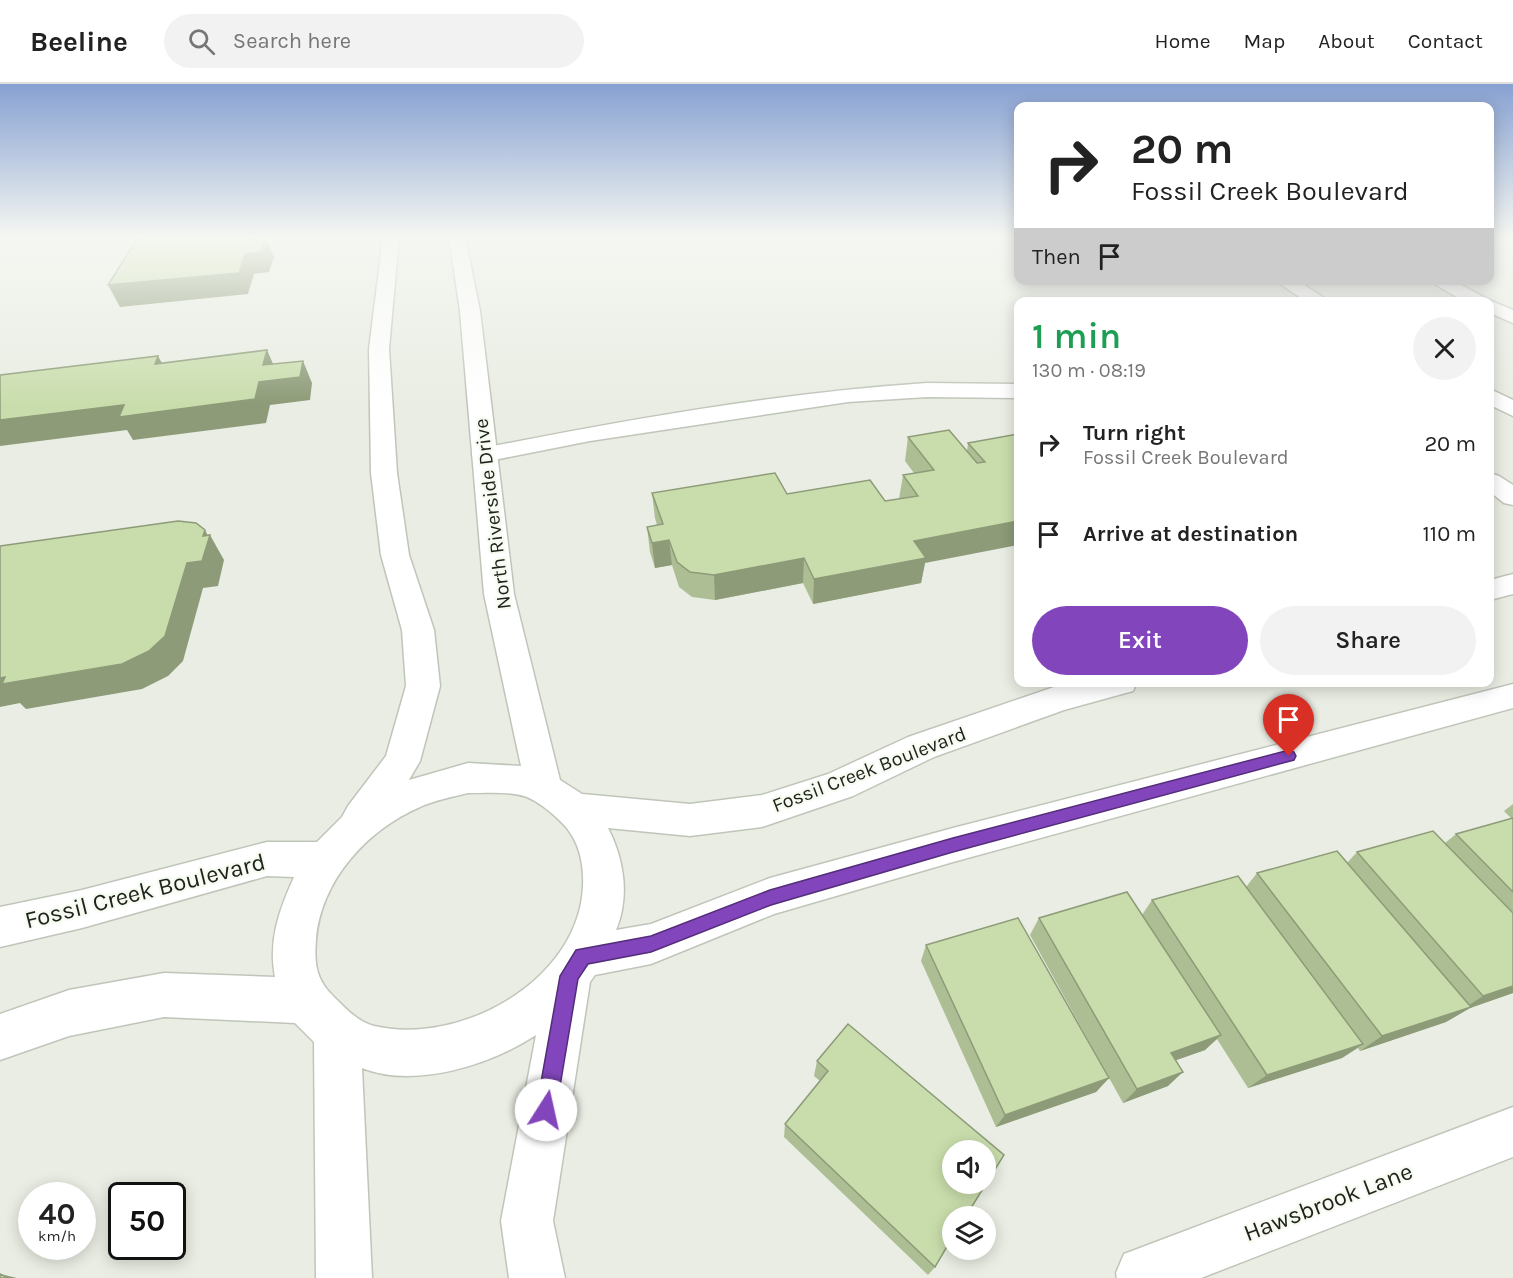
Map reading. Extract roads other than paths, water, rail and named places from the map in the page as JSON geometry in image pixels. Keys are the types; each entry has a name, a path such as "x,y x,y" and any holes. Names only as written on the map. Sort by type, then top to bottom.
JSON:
{"main road":[{"path":"344,1278 321,1017 294,967 294,930 305,893 402,761 423,687 418,630 394,555 384,473 379,349 385,293"},
{"name":"North Riverside Drive","path":"467,293 499,594 560,799"},
{"path":"1494,308 1513,317"},
{"path":"484,454 590,434 848,395 927,390 1014,391"},
{"path":"1494,398 1513,409"},
{"path":"1494,484 1513,497"},
{"path":"1494,589 1513,584"},
{"name":"Fossil Creek Boulevard","path":"0,927 82,909 267,859 337,847 396,802 427,788 468,778 508,778 560,799 690,820 762,811 840,785 941,740 1056,699 1102,687"},
{"path":"0,1037 69,1013 164,995 321,1017 379,1051 429,1053 483,1039 531,1012 576,966 651,944 770,897 953,845 1513,696"},
{"path":"537,1278 527,1221 576,966 598,923 605,890 603,859 593,832 560,799"},
{"name":"Hawsbrook Lane","path":"1144,1275 1513,1132"}]}
